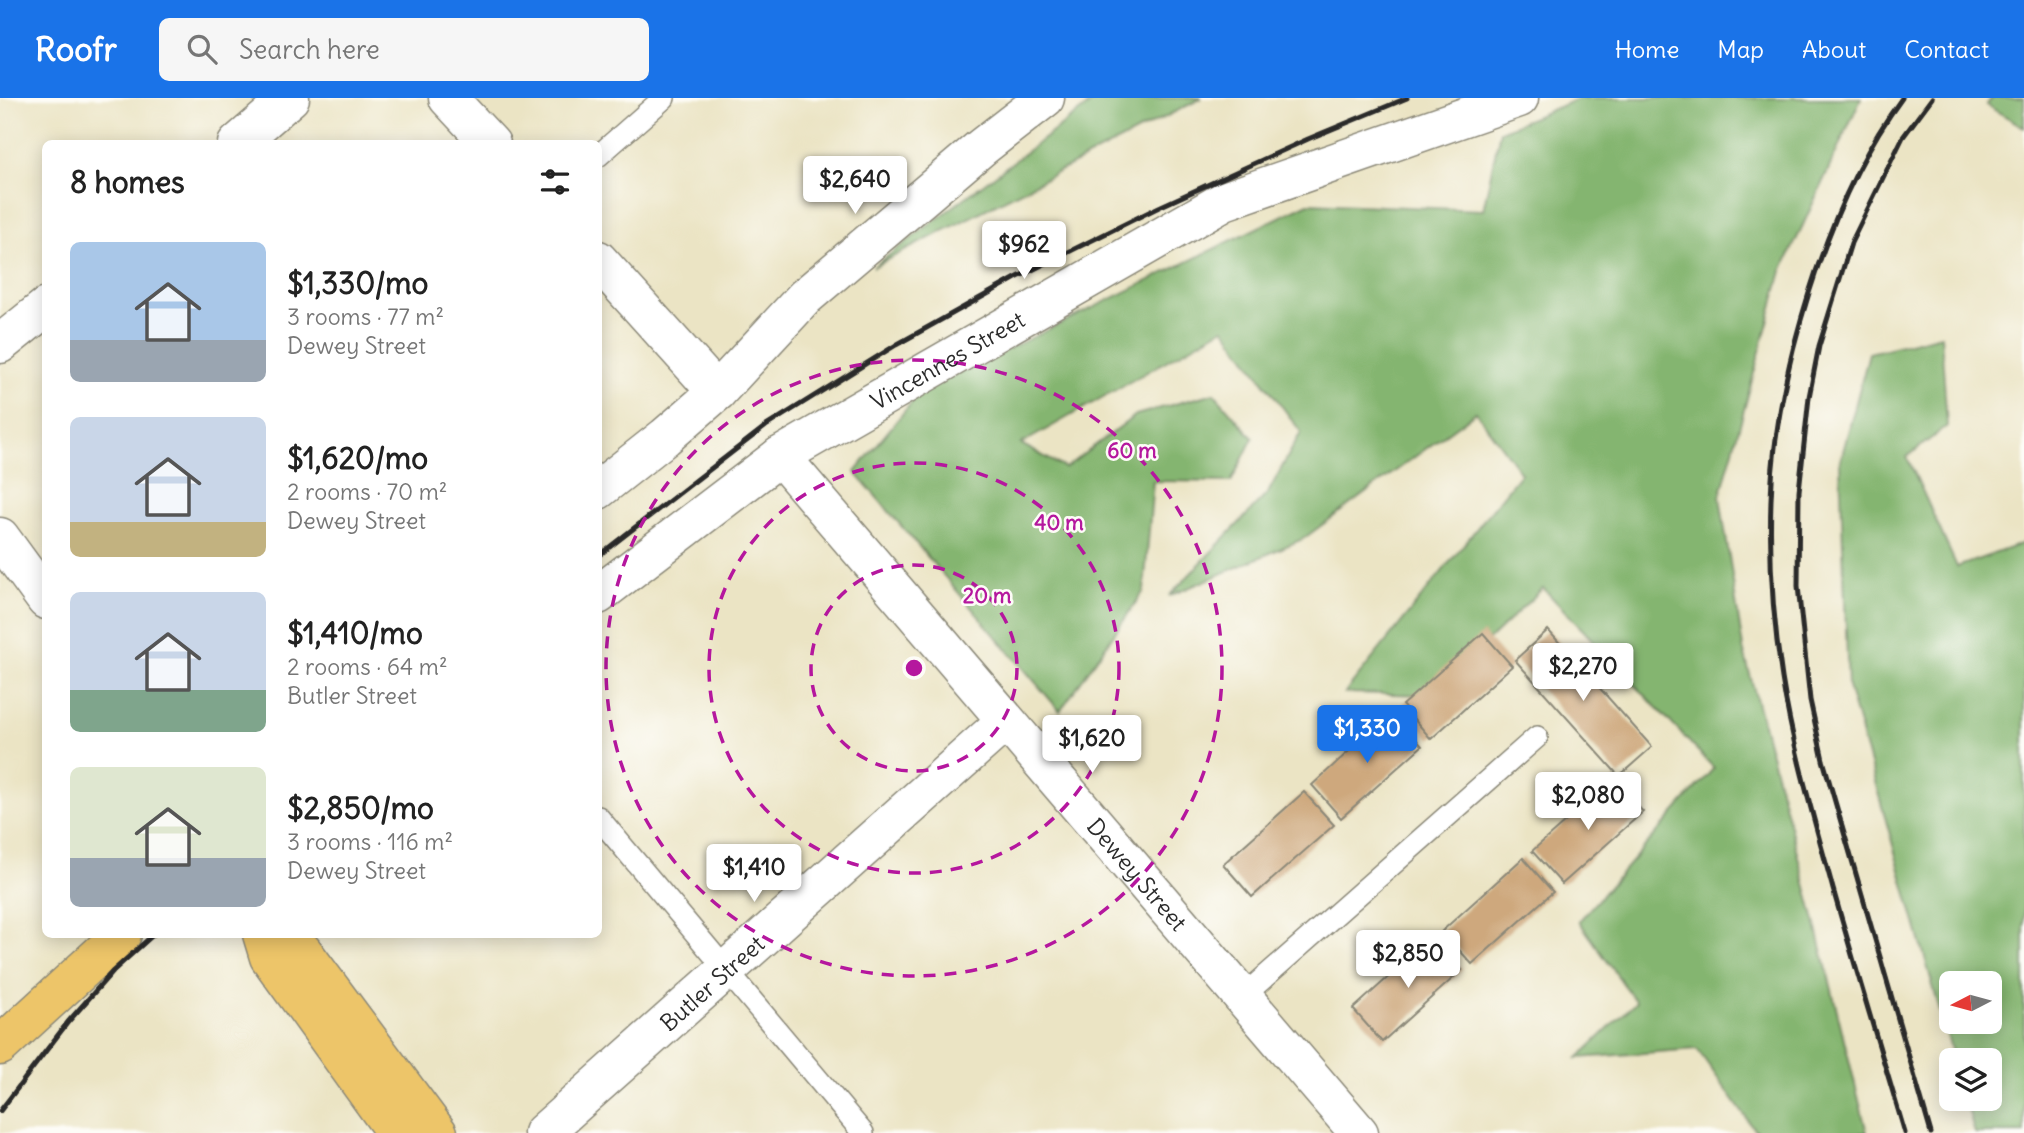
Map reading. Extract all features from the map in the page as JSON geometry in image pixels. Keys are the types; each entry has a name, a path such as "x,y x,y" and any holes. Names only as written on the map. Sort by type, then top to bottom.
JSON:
{"main road":[{"path":"0,1046 118,938"},
{"path":"263,938 269,957 396,1133"},
{"path":"291,938 438,1133"}],"street":[{"path":"242,140 290,98"},
{"path":"447,98 487,140"},
{"path":"602,487 717,392 805,297 982,147 1045,98"},
{"name":"Vincennes Street","path":"602,592 780,456 1224,201 1519,98"},
{"path":"602,265 717,392"},
{"path":"0,344 42,310"},
{"name":"Dewey Street","path":"780,456 1359,1133"},
{"path":"0,537 42,595"},
{"name":"Butler Street","path":"543,1133 1006,721"}],"lane":[{"path":"602,152 664,98"},
{"path":"1242,996 1537,737"},
{"path":"602,822 863,1133"}],"green space":[{"path":"1098,98 1202,98 873,267"},
{"path":"1580,98 1861,98 1782,271 1720,497 1743,648 1816,925 1867,1133 1757,1133 1697,1049 1578,1058 1636,1002 1579,921 1714,768 1543,588 1431,695 1345,693 1521,473 1476,412 1303,539 1169,596 1268,493 1301,432 1224,328 1021,444 1065,468 1136,415 1214,393 1253,438 1231,482 1153,481 1144,591 1060,711 855,472 920,392 1308,203 1483,210 1500,131"},
{"path":"1993,98 2024,98 2024,127 1986,105"},
{"path":"1941,335 1947,426 1907,457 1957,567 2024,543 2024,1133 1975,1133 1969,1111 2002,1111 2002,1048 1951,1048 1947,1034 2002,1034 2002,971 1939,971 1939,1007 1848,687 1840,463 1869,353"}],"building":[{"path":"1548,630 1652,747 1619,776 1515,660"},
{"path":"1483,633 1512,666 1431,739 1402,705"},
{"path":"1392,712 1422,746 1341,818 1312,785"},
{"path":"1614,779 1643,812 1562,884 1532,851"},
{"path":"1304,792 1334,825 1252,897 1223,864"},
{"path":"1523,858 1553,892 1472,964 1442,931"},
{"path":"1433,937 1462,970 1382,1042 1353,1009"}],"railway":[{"path":"602,553 766,426 896,345 1016,278 1159,207 1308,139 1407,98"},
{"path":"1902,98 1860,167 1826,242 1794,344 1778,421 1772,474 1771,567 1782,678 1804,784 1905,1133"},
{"path":"1931,1133 1823,760 1810,700 1798,586 1799,491 1809,397 1819,346 1851,243 1903,137 1932,98"},
{"path":"0,1111 68,1022 113,971 150,938"}]}
